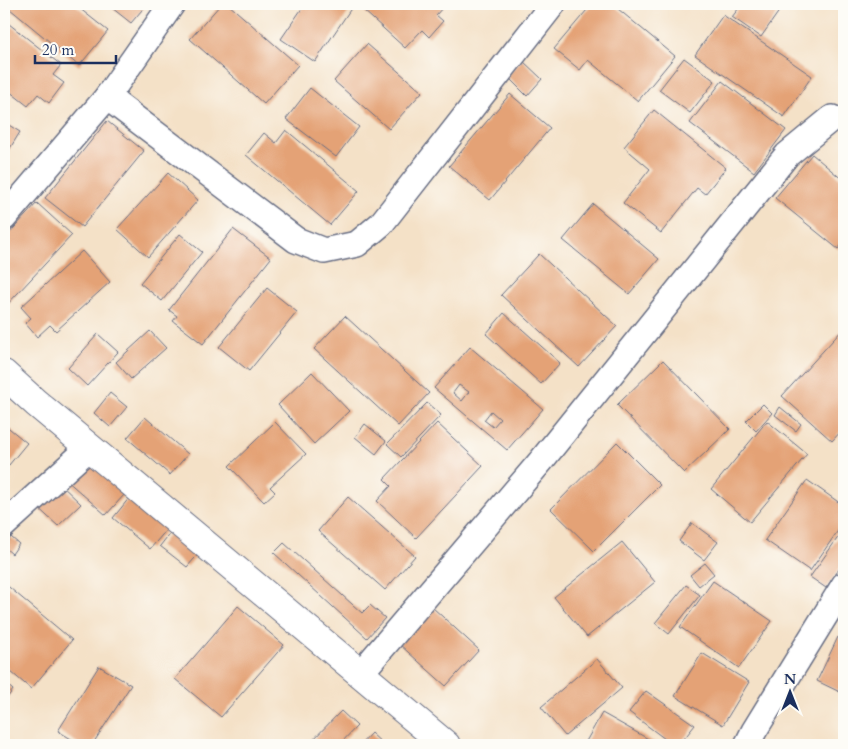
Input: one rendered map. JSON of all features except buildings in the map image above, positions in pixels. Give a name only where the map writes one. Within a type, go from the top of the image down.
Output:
[{"type":"street","points":[[4,218],[107,97],[172,4]]},
{"type":"street","points":[[107,97],[296,240],[324,251],[357,244],[381,224],[553,4]]},
{"type":"street","points":[[360,674],[541,461],[787,155],[832,118]]},
{"type":"street","points":[[4,374],[446,745]]},
{"type":"street","points":[[4,525],[90,448]]},
{"type":"street","points":[[747,745],[844,585]]}]
